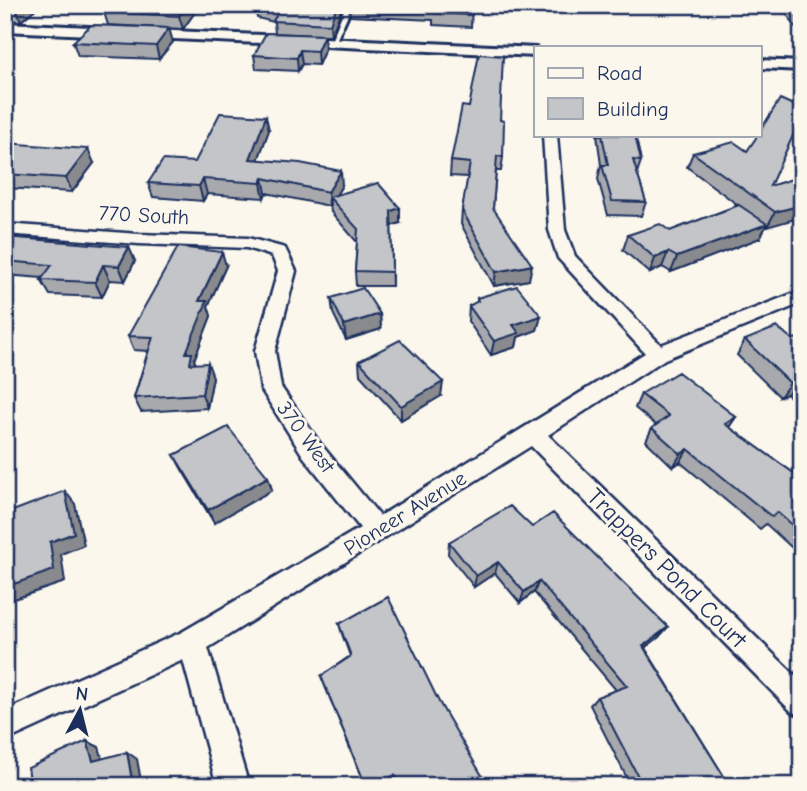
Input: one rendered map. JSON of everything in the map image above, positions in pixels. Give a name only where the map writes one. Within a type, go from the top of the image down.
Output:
[{"type":"street","points":[[5,27],[534,52]]},
{"type":"street","points":[[762,64],[802,66]]},
{"type":"street","points":[[550,136],[557,230],[567,258],[658,354]]},
{"type":"street","name":"770 South","points":[[5,229],[139,239],[248,243],[279,252]]},
{"type":"street","name":"370 West","points":[[279,252],[287,271],[265,351],[271,389],[311,449],[377,531]]},
{"type":"street","name":"Pioneer Avenue","points":[[5,726],[192,642],[377,531],[658,354],[798,302]]},
{"type":"street","name":"Trappers Pond Court","points":[[533,433],[802,702]]},
{"type":"street","points":[[192,642],[233,786]]},
{"type":"lane","points":[[332,43],[349,5]]},
{"type":"building","points":[[5,5],[20,5],[16,9],[5,9]]},
{"type":"building","points":[[111,5],[188,5],[179,16],[104,12]]},
{"type":"building","points":[[337,5],[330,24],[273,21],[278,12],[255,7]]},
{"type":"building","points":[[362,5],[472,5],[472,15],[434,13],[434,9]]},
{"type":"building","points":[[795,5],[802,5],[802,16]]},
{"type":"building","points":[[91,25],[169,28],[156,46],[73,42]]},
{"type":"building","points":[[266,33],[324,35],[317,51],[300,50],[297,58],[254,55]]},
{"type":"building","points":[[479,54],[503,56],[500,120],[504,121],[503,157],[497,156],[493,208],[532,265],[496,272],[462,210],[470,163],[451,161],[462,106],[469,107]]},
{"type":"building","points":[[780,99],[802,109],[802,116],[770,186],[802,176],[802,205],[775,212],[693,153],[734,142],[747,151],[757,136],[762,136],[762,128]]},
{"type":"building","points":[[220,113],[266,116],[250,159],[300,163],[341,171],[328,192],[263,178],[261,183],[203,179],[199,186],[148,183],[163,160],[195,162]]},
{"type":"building","points":[[602,136],[635,136],[641,161],[633,160],[646,202],[612,201],[602,165],[608,165]]},
{"type":"building","points":[[5,143],[88,149],[66,178],[5,174]]},
{"type":"building","points":[[378,183],[400,208],[391,211],[392,272],[355,271],[358,229],[329,197]]},
{"type":"building","points":[[739,205],[767,224],[677,257],[668,252],[655,258],[628,235],[660,224],[670,231]]},
{"type":"building","points":[[5,237],[129,247],[119,266],[103,265],[95,282],[41,280],[52,265],[5,261]]},
{"type":"building","points":[[178,247],[222,252],[199,301],[207,301],[186,353],[192,353],[190,364],[208,363],[202,394],[134,398],[153,337],[128,336]]},
{"type":"building","points":[[517,286],[541,316],[513,325],[519,333],[494,341],[469,306],[478,301],[477,298]]},
{"type":"building","points":[[363,288],[380,314],[344,325],[331,298]]},
{"type":"building","points":[[777,327],[792,339],[802,338],[802,384],[798,380],[790,383],[745,340]]},
{"type":"building","points":[[400,340],[443,382],[401,406],[359,361]]},
{"type":"building","points":[[678,372],[736,417],[725,424],[802,479],[802,534],[777,512],[772,517],[688,449],[681,454],[652,428],[669,416],[641,394]]},
{"type":"building","points":[[228,427],[268,477],[208,510],[174,455]]},
{"type":"building","points":[[65,491],[74,533],[50,542],[54,570],[5,587],[5,514]]},
{"type":"building","points":[[510,506],[532,527],[553,513],[668,627],[643,646],[730,786],[643,786],[597,697],[627,686],[539,581],[524,592],[498,562],[476,576],[449,542]]},
{"type":"building","points":[[388,597],[439,702],[484,779],[472,786],[401,786],[395,775],[366,786],[321,676],[351,656],[339,624]]},
{"type":"building","points":[[87,741],[93,761],[127,752],[133,786],[31,786],[28,768]]}]
